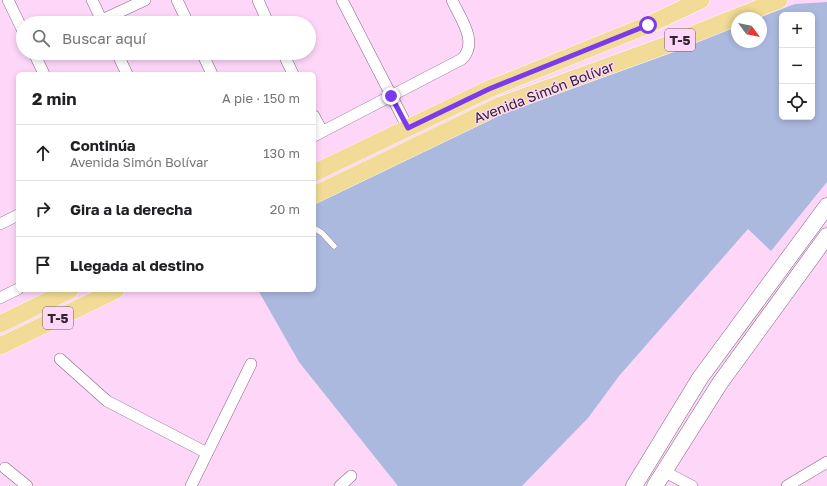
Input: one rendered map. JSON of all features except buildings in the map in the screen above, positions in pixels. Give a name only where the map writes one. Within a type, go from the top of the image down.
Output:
[{"type":"main road","name":"Avenida Simón Bolívar","points":[[316,172],[489,89],[648,25],[701,0]]},
{"type":"main road","name":"Avenida Simón Bolívar","points":[[316,194],[501,105],[672,43],[778,0]]},
{"type":"main road","name":"T-5","points":[[0,324],[66,292]]},
{"type":"main road","name":"T-5","points":[[0,346],[112,292]]},
{"type":"street","points":[[8,0],[16,17]]},
{"type":"street","points":[[92,0],[99,16]]},
{"type":"street","points":[[114,16],[145,0]]},
{"type":"street","points":[[177,0],[185,16]]},
{"type":"street","points":[[258,0],[265,16]]},
{"type":"street","points":[[342,0],[408,128]]},
{"type":"street","points":[[318,134],[465,56],[469,48],[470,40],[452,0]]},
{"type":"street","points":[[37,60],[43,72]]},
{"type":"street","points":[[120,60],[126,72]]},
{"type":"street","points":[[205,60],[211,72]]},
{"type":"street","points":[[286,60],[292,72]]},
{"type":"street","points":[[634,486],[700,378],[827,206]]},
{"type":"street","points":[[0,224],[16,216]]},
{"type":"street","points":[[655,486],[663,471],[720,383],[827,236]]},
{"type":"street","points":[[0,296],[16,290]]},
{"type":"street","points":[[60,359],[107,401],[207,452]]},
{"type":"street","points":[[191,486],[251,364]]},
{"type":"street","points":[[787,486],[827,462]]},
{"type":"street","points":[[5,468],[26,486]]},
{"type":"street","points":[[663,471],[692,486]]},
{"type":"street","points":[[340,486],[351,476]]},
{"type":"lane","points":[[316,229],[322,233],[334,246]]},
{"type":"shaded area","points":[[827,2],[827,182],[771,251],[748,229],[619,376],[588,418],[522,486],[398,486],[299,362],[259,292],[316,292],[316,202],[496,113],[731,27],[731,48],[767,48],[767,15],[795,4]]},
{"type":"route","points":[[391,96],[408,128],[489,89],[648,25]]}]
